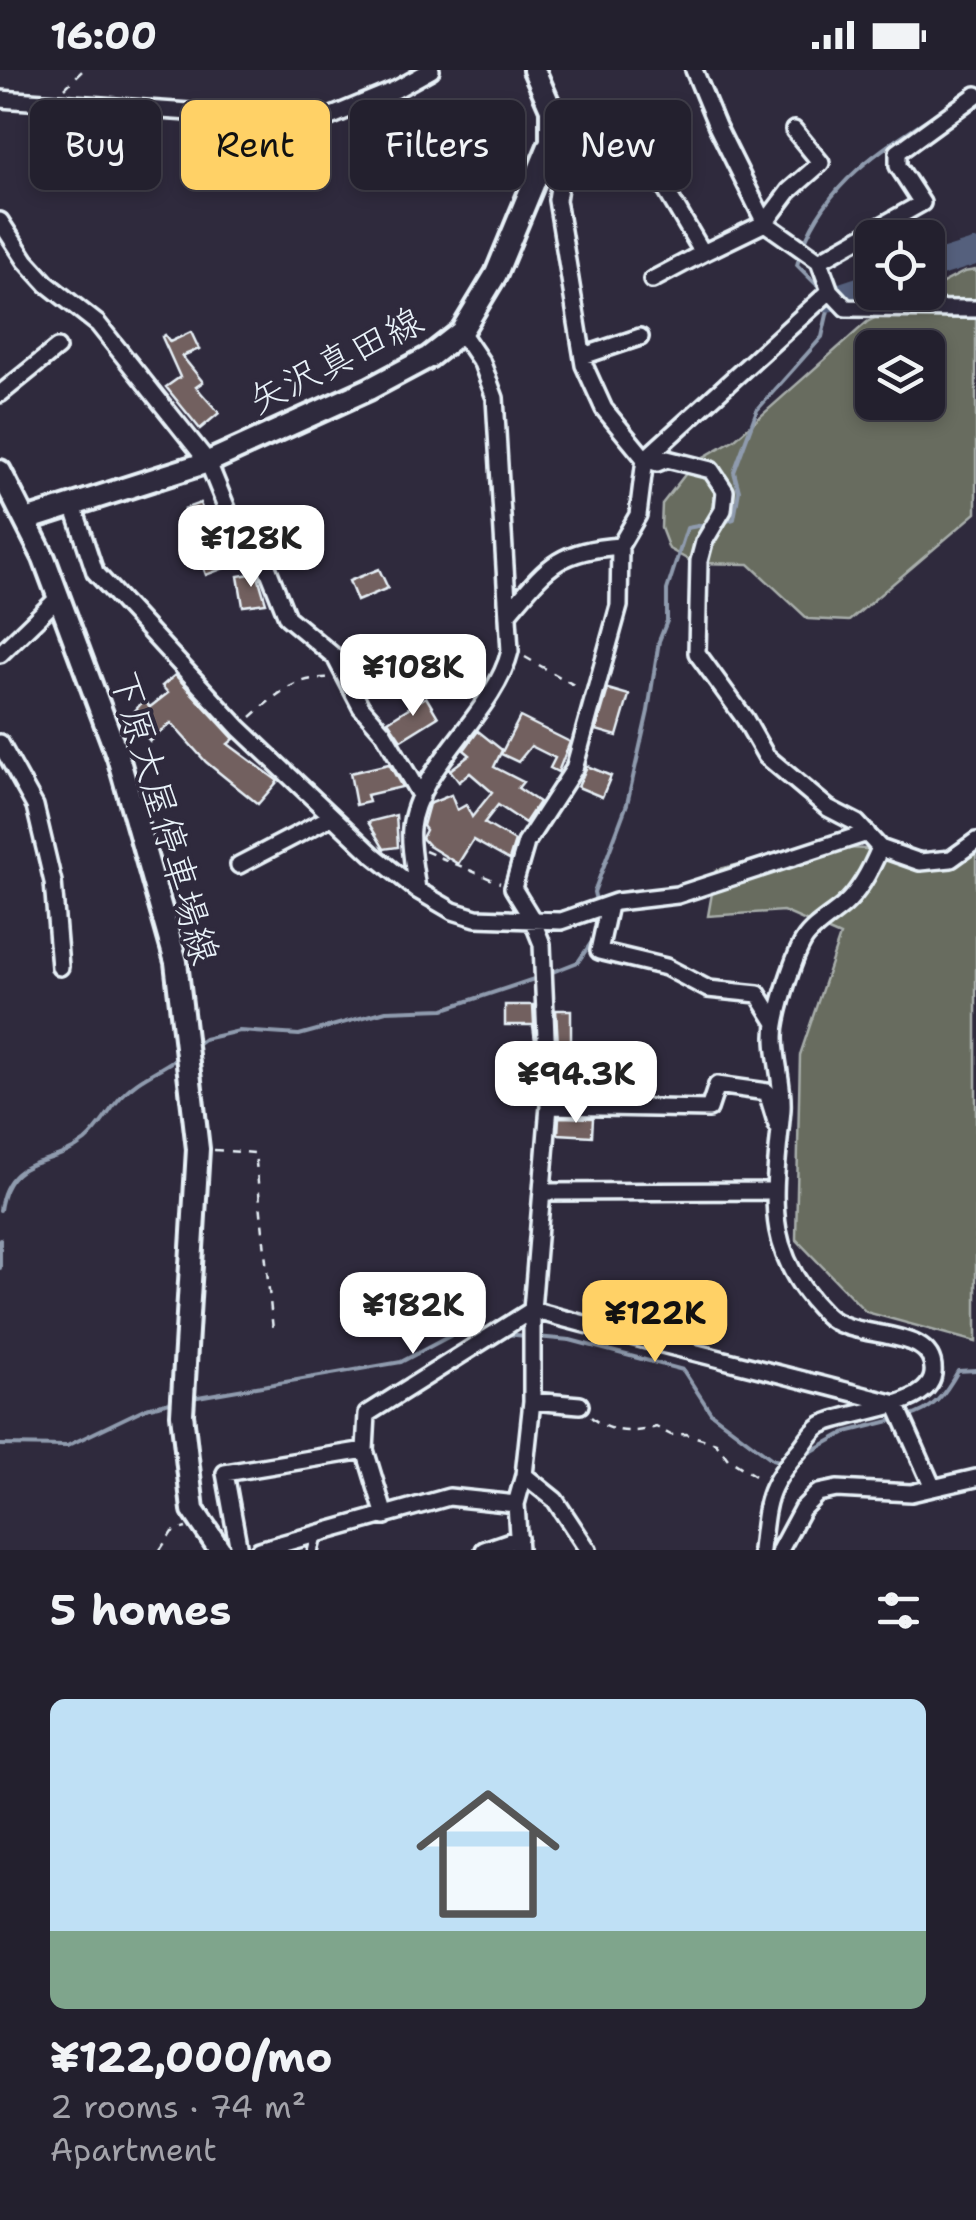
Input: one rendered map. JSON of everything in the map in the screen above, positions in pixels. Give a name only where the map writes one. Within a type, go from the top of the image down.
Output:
[{"type":"main road","points":[[534,70],[547,100]]},
{"type":"main road","name":"矢沢真田線","points":[[26,520],[208,462],[369,389],[429,357],[461,332],[496,274],[545,156]]},
{"type":"main road","name":"下原大屋停車場線","points":[[0,471],[26,520],[118,757],[171,943],[198,1149],[184,1399],[193,1510],[220,1550]]},
{"type":"street","points":[[161,110],[320,121],[432,70]]},
{"type":"street","points":[[694,70],[716,126],[765,223],[819,261],[830,291],[846,308],[976,309]]},
{"type":"street","points":[[819,261],[922,204],[898,166],[898,152],[976,95]]},
{"type":"street","points":[[0,99],[30,101]]},
{"type":"street","points":[[652,280],[765,223],[789,192],[821,163],[794,130]]},
{"type":"street","points":[[484,1550],[519,1544],[516,1504],[524,1475],[532,1400],[532,1310],[549,1106],[542,944],[532,918],[512,888],[526,844],[574,769],[619,606],[620,546],[638,515],[645,459],[604,409],[583,356],[559,190]]},
{"type":"street","points":[[666,190],[703,253]]},
{"type":"street","points":[[0,220],[26,262],[98,324],[208,462],[236,531],[258,544],[287,617],[335,656],[361,706],[399,756],[422,797]]},
{"type":"street","points":[[645,459],[663,453],[830,291]]},
{"type":"street","points":[[417,890],[410,829],[422,797],[498,683],[510,651],[495,398],[482,362],[461,332]]},
{"type":"street","points":[[583,356],[640,337]]},
{"type":"street","points":[[0,394],[57,348]]},
{"type":"street","points":[[663,453],[712,470],[725,491],[699,562],[697,653],[745,719],[766,756],[828,808],[867,832],[880,848],[920,862],[951,859],[976,842]]},
{"type":"street","points":[[73,505],[95,572],[239,728],[332,817],[417,890],[453,911],[476,918],[560,921],[609,906],[677,895],[867,832]]},
{"type":"street","points":[[509,612],[556,561],[575,551],[620,546]]},
{"type":"street","points":[[0,654],[58,598]]},
{"type":"street","points":[[0,743],[36,806],[53,882],[60,967]]},
{"type":"street","points":[[238,865],[332,817]]},
{"type":"street","points":[[761,1550],[768,1492],[820,1426],[896,1404],[927,1389],[932,1379],[932,1358],[912,1342],[887,1334],[854,1332],[828,1318],[782,1252],[772,1191],[782,1107],[776,1023],[804,939],[848,901],[880,848]]},
{"type":"street","points":[[609,906],[599,951],[666,967],[708,989],[758,994],[776,1023]]},
{"type":"street","points":[[549,1106],[709,1109],[716,1085],[726,1085],[767,1092],[778,1129]]},
{"type":"street","points":[[543,1192],[772,1191]]},
{"type":"street","points":[[386,1516],[366,1450],[367,1414],[532,1310],[608,1333],[710,1354],[896,1404]]},
{"type":"street","points":[[532,1400],[580,1405]]},
{"type":"street","points":[[896,1404],[934,1488]]},
{"type":"street","points":[[239,1550],[225,1473],[366,1450]]},
{"type":"street","points":[[524,1475],[555,1500],[588,1550]]},
{"type":"street","points":[[780,1550],[802,1509],[818,1493],[837,1489],[911,1493],[976,1478]]},
{"type":"street","points":[[258,1550],[315,1542],[449,1498],[516,1504]]},
{"type":"path","points":[[60,100],[83,70]]},
{"type":"path","points":[[510,651],[520,653],[593,697]]},
{"type":"path","points":[[239,728],[284,688],[325,677],[348,680]]},
{"type":"path","points":[[414,853],[429,851],[512,888]]},
{"type":"path","points":[[198,1149],[255,1153],[273,1330]]},
{"type":"path","points":[[580,1405],[596,1422],[634,1434],[656,1427],[671,1435],[686,1434],[716,1443],[728,1460],[773,1484]]},
{"type":"path","points":[[160,1550],[172,1532],[202,1524]]},
{"type":"green space","points":[[976,270],[976,513],[849,621],[808,619],[749,564],[694,563],[669,549],[661,528],[662,504],[695,462],[735,439],[855,333],[855,420],[945,420],[945,330],[858,330],[890,310],[945,310],[945,282]]},
{"type":"green space","points":[[810,846],[976,855],[976,1342],[866,1312],[796,1239],[800,1055],[840,936],[783,911],[708,916],[716,870]]},
{"type":"building","points":[[191,332],[199,349],[182,356],[203,382],[196,387],[219,413],[200,429],[166,387],[180,377],[162,337],[165,335],[170,342]]},
{"type":"building","points":[[200,503],[205,517],[210,514],[227,567],[206,575],[202,564],[198,566],[182,527],[189,523],[184,509]]},
{"type":"building","points":[[379,569],[388,588],[357,601],[349,581]]},
{"type":"building","points":[[257,573],[266,603],[243,606],[238,576]]},
{"type":"building","points":[[175,675],[234,739],[228,744],[278,781],[258,804],[206,762],[171,723],[150,741],[129,718],[144,700],[150,707],[168,693],[162,686]]},
{"type":"building","points":[[608,689],[629,695],[617,736],[596,730]]},
{"type":"building","points":[[426,697],[438,717],[401,740],[388,721]]},
{"type":"building","points":[[520,717],[570,742],[558,772],[550,768],[555,758],[531,746],[518,762],[501,754]]},
{"type":"building","points":[[478,731],[502,750],[494,767],[523,782],[518,788],[539,802],[525,823],[498,805],[484,823],[515,841],[509,860],[473,840],[458,864],[429,846],[422,838],[426,830],[423,826],[429,804],[451,795],[457,810],[466,805],[472,817],[492,792],[470,773],[459,782],[450,770],[470,755],[464,750]]},
{"type":"building","points":[[389,764],[402,787],[367,795],[369,802],[356,805],[350,773]]},
{"type":"building","points":[[587,766],[611,776],[602,797],[578,787]]},
{"type":"building","points":[[396,815],[398,847],[384,849],[368,822]]},
{"type":"building","points":[[505,1005],[533,1005],[535,1041],[533,1025],[505,1025]]},
{"type":"building","points":[[556,1010],[571,1010],[571,1056],[592,1056],[592,1080],[560,1080]]},
{"type":"building","points":[[523,1053],[524,1099],[507,1099],[507,1054]]},
{"type":"building","points":[[559,1117],[593,1118],[592,1136],[558,1134]]},
{"type":"waterway","points":[[803,247],[814,222],[845,181],[885,148],[951,104]]},
{"type":"waterway","points":[[945,262],[976,252]]},
{"type":"waterway","points":[[800,255],[797,265],[822,290]]},
{"type":"waterway","points":[[830,299],[855,291]]},
{"type":"waterway","points":[[723,522],[734,519],[739,491],[734,472],[757,410],[822,337],[830,301]]},
{"type":"waterway","points":[[596,901],[594,892],[627,804],[659,641],[667,621],[667,590],[687,528],[709,524]]},
{"type":"waterway","points":[[550,973],[578,962],[595,937]]},
{"type":"waterway","points":[[193,1047],[204,1039],[239,1031],[299,1035],[386,1011],[444,1009],[537,978]]},
{"type":"waterway","points":[[0,1210],[5,1192],[21,1171],[85,1141],[126,1091],[177,1058]]},
{"type":"waterway","points":[[0,1239],[0,1268]]},
{"type":"waterway","points":[[192,1398],[401,1362],[463,1329],[486,1332]]},
{"type":"waterway","points":[[506,1334],[526,1336]]},
{"type":"waterway","points":[[536,1337],[570,1340],[683,1370],[711,1413],[772,1459],[782,1462]]},
{"type":"waterway","points":[[907,1417],[924,1411],[937,1400],[958,1371],[976,1370]]},
{"type":"waterway","points":[[0,1445],[67,1446],[146,1408],[178,1400]]},
{"type":"waterway","points":[[805,1455],[846,1432],[898,1419]]}]
